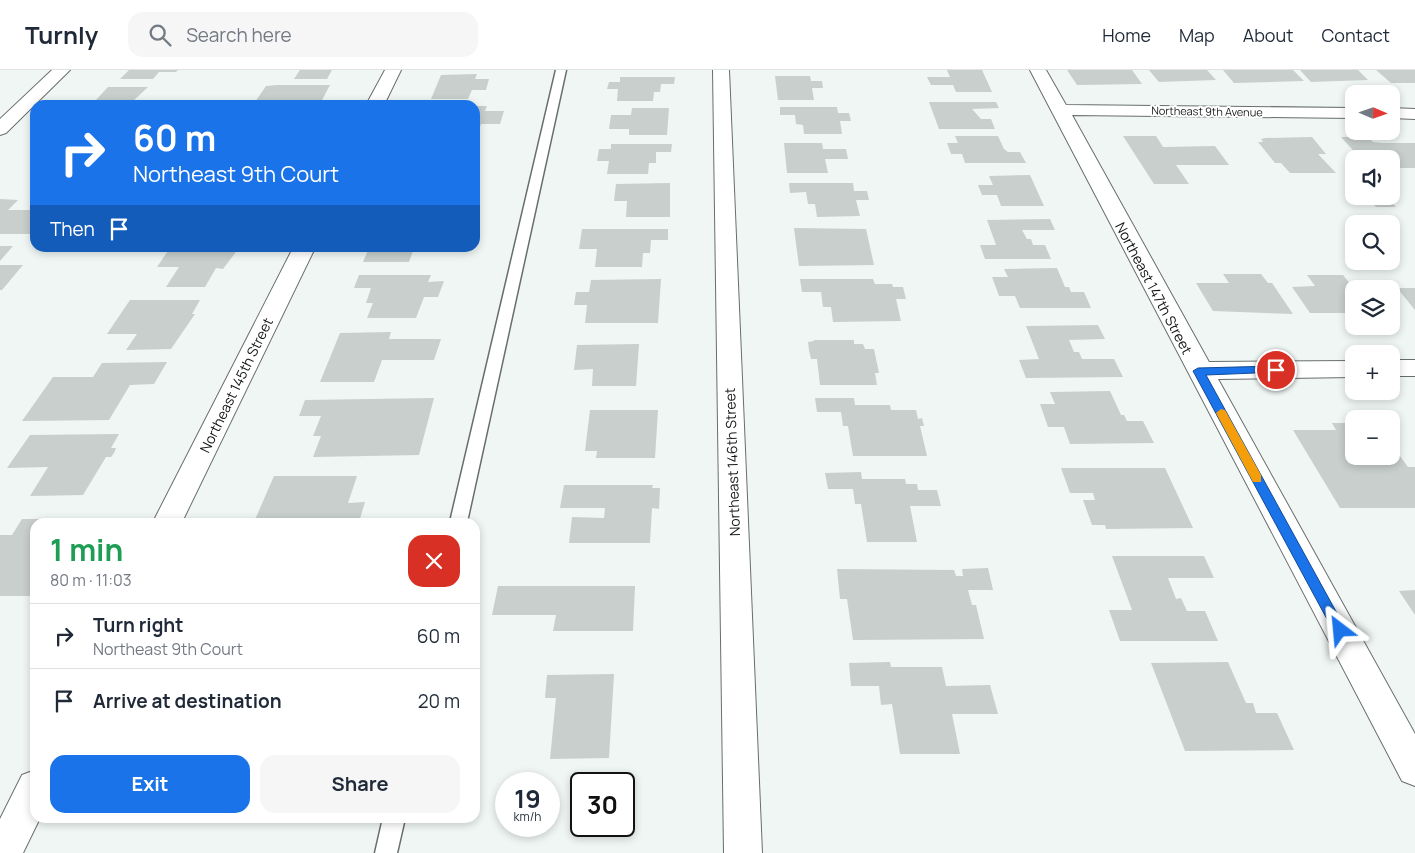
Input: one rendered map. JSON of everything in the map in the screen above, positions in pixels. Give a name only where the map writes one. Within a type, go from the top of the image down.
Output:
[{"type":"street","points":[[30,100],[62,70]]},
{"type":"street","points":[[378,100],[393,70]]},
{"type":"street","name":"Northeast 146th Street","points":[[721,70],[742,853]]},
{"type":"street","name":"Northeast 147th Street","points":[[1038,70],[1198,371],[1415,769]]},
{"type":"street","points":[[0,129],[30,100]]},
{"type":"street","name":"Northeast 9th Avenue","points":[[1060,110],[1345,113]]},
{"type":"street","points":[[1400,113],[1415,114]]},
{"type":"street","name":"Northeast 145th Street","points":[[169,518],[302,252]]},
{"type":"street","points":[[1400,368],[1415,368]]},
{"type":"street","points":[[1198,371],[1345,369]]},
{"type":"street","points":[[3,853],[30,798]]},
{"type":"lane","points":[[459,518],[502,320],[561,70]]},
{"type":"lane","points":[[386,853],[393,823]]},
{"type":"building","points":[[129,70],[178,70],[176,72],[159,72],[153,79],[120,79]]},
{"type":"building","points":[[300,70],[332,70],[327,79],[294,79]]},
{"type":"building","points":[[947,70],[982,70],[992,92],[956,92],[953,85],[931,85],[927,77],[950,77]]},
{"type":"building","points":[[1067,70],[1132,70],[1142,84],[1077,85]]},
{"type":"building","points":[[1149,70],[1207,70],[1216,80],[1159,82]]},
{"type":"building","points":[[1223,70],[1293,70],[1304,81],[1234,83]]},
{"type":"building","points":[[1300,70],[1358,70],[1368,80],[1311,82]]},
{"type":"building","points":[[1376,70],[1415,70],[1415,83],[1391,83]]},
{"type":"building","points":[[477,74],[475,79],[489,79],[486,90],[472,90],[468,99],[431,99],[441,75]]},
{"type":"building","points":[[775,76],[810,76],[811,81],[822,81],[823,88],[812,88],[814,100],[778,100]]},
{"type":"building","points":[[620,77],[675,77],[674,84],[661,84],[660,92],[654,92],[653,101],[617,101],[618,89],[607,89],[609,82],[620,82]]},
{"type":"building","points":[[330,85],[322,100],[256,100],[266,86]]},
{"type":"building","points":[[108,87],[148,87],[134,100],[96,100]]},
{"type":"building","points":[[929,102],[996,102],[999,108],[972,109],[981,119],[991,119],[995,129],[939,129]]},
{"type":"building","points":[[480,106],[487,106],[485,111],[504,111],[500,124],[481,124],[480,127]]},
{"type":"building","points":[[780,107],[837,107],[838,113],[849,113],[851,121],[840,121],[842,134],[804,134],[803,125],[796,124],[795,115],[780,115]]},
{"type":"building","points":[[632,108],[669,108],[667,135],[629,135],[629,129],[609,129],[611,115],[631,115]]},
{"type":"building","points":[[955,136],[998,136],[1004,149],[1008,152],[1020,152],[1026,163],[965,163],[962,154],[951,154],[947,143],[958,143]]},
{"type":"building","points":[[1123,136],[1156,136],[1163,147],[1215,146],[1229,165],[1176,165],[1189,184],[1154,184]]},
{"type":"building","points":[[1312,137],[1326,154],[1318,154],[1336,173],[1290,173],[1281,163],[1275,163],[1258,142],[1263,142],[1261,139],[1265,138]]},
{"type":"building","points":[[1341,137],[1345,137],[1345,140],[1371,140],[1382,143],[1415,143],[1415,168],[1400,168],[1400,150],[1353,150]]},
{"type":"building","points":[[784,143],[822,143],[823,149],[846,149],[848,159],[825,159],[828,173],[787,173]]},
{"type":"building","points":[[611,144],[672,144],[671,152],[656,152],[656,163],[649,163],[648,174],[607,174],[609,161],[597,161],[599,149],[611,149]]},
{"type":"building","points":[[1030,175],[1044,206],[1001,206],[997,195],[982,195],[978,185],[993,185],[989,176]]},
{"type":"building","points":[[670,183],[670,217],[626,217],[627,201],[614,201],[616,184]]},
{"type":"building","points":[[789,183],[853,183],[854,191],[867,191],[869,200],[856,200],[860,216],[817,217],[815,204],[808,204],[806,192],[790,193]]},
{"type":"building","points":[[0,199],[18,200],[8,210],[30,210],[30,234],[0,234]]},
{"type":"building","points":[[1374,205],[1394,205],[1396,207],[1376,207]]},
{"type":"building","points":[[1050,219],[1055,230],[1022,230],[1027,239],[1031,239],[1033,245],[1045,245],[1051,259],[985,259],[980,245],[996,245],[987,220]]},
{"type":"building","points":[[794,228],[866,229],[874,265],[799,266]]},
{"type":"building","points":[[582,229],[668,229],[668,240],[651,240],[650,253],[643,253],[642,267],[595,267],[597,249],[579,249]]},
{"type":"building","points":[[0,246],[13,246],[0,261]]},
{"type":"building","points":[[167,252],[236,252],[223,269],[216,268],[205,287],[166,287],[179,267],[157,267]]},
{"type":"building","points":[[367,252],[413,252],[409,262],[363,262]]},
{"type":"building","points":[[0,265],[23,265],[2,290],[0,290]]},
{"type":"building","points":[[1057,268],[1065,287],[1069,287],[1071,292],[1084,292],[1091,308],[1020,308],[1015,296],[999,296],[992,277],[1008,277],[1004,269]]},
{"type":"building","points":[[1223,274],[1261,274],[1268,283],[1272,283],[1293,314],[1213,311],[1196,283],[1229,283]]},
{"type":"building","points":[[359,275],[431,275],[428,282],[444,281],[438,297],[424,297],[416,318],[367,318],[373,303],[366,303],[371,288],[354,288]]},
{"type":"building","points":[[1307,275],[1343,275],[1347,280],[1345,280],[1345,313],[1310,313],[1292,287],[1315,286]]},
{"type":"building","points":[[661,279],[658,323],[585,323],[587,305],[574,305],[576,292],[589,292],[591,280]]},
{"type":"building","points":[[800,279],[873,279],[875,284],[892,284],[893,287],[903,287],[906,299],[896,299],[901,321],[833,322],[831,307],[823,307],[821,292],[802,292]]},
{"type":"building","points":[[1400,288],[1415,288],[1415,310],[1400,292]]},
{"type":"building","points":[[130,300],[200,300],[192,314],[195,314],[171,349],[126,350],[137,334],[107,334]]},
{"type":"building","points":[[1098,325],[1105,339],[1069,340],[1074,352],[1079,352],[1082,359],[1114,359],[1123,377],[1026,378],[1019,360],[1039,359],[1026,326]]},
{"type":"building","points":[[391,332],[389,339],[441,339],[434,360],[382,360],[374,382],[320,382],[340,333]]},
{"type":"building","points":[[814,340],[854,340],[854,344],[863,344],[865,349],[874,349],[879,373],[875,373],[877,385],[820,385],[817,359],[811,359],[809,350],[808,342]]},
{"type":"building","points":[[639,344],[636,386],[592,386],[593,369],[574,370],[577,345]]},
{"type":"building","points":[[167,362],[154,384],[130,385],[109,420],[22,421],[53,377],[93,377],[102,363]]},
{"type":"building","points":[[1110,391],[1121,415],[1124,415],[1127,421],[1143,421],[1154,443],[1070,444],[1064,427],[1048,427],[1040,404],[1055,404],[1050,392]]},
{"type":"building","points":[[434,398],[419,455],[313,457],[321,436],[313,436],[321,416],[299,416],[305,400]]},
{"type":"building","points":[[815,398],[854,398],[855,405],[890,405],[891,410],[916,410],[918,419],[922,418],[924,426],[920,426],[927,456],[853,456],[848,426],[843,426],[841,412],[817,412]]},
{"type":"building","points":[[590,410],[658,410],[655,458],[596,458],[597,451],[585,451]]},
{"type":"building","points":[[1332,423],[1345,423],[1345,465],[1400,465],[1400,456],[1408,467],[1415,467],[1415,508],[1340,508],[1293,430],[1336,430]]},
{"type":"building","points":[[119,434],[111,448],[116,448],[114,453],[111,457],[106,457],[83,495],[30,496],[48,467],[7,468],[30,435]]},
{"type":"building","points":[[1061,468],[1165,468],[1193,528],[1106,529],[1105,525],[1092,525],[1083,500],[1095,500],[1093,493],[1070,493]]},
{"type":"building","points":[[861,472],[862,479],[905,479],[906,484],[917,484],[918,490],[937,490],[941,506],[910,506],[917,542],[867,542],[861,504],[855,504],[853,489],[828,489],[825,473]]},
{"type":"building","points":[[274,476],[357,476],[348,503],[365,502],[360,518],[256,518]]},
{"type":"building","points":[[564,485],[653,485],[652,488],[660,488],[659,509],[652,508],[650,543],[569,543],[572,517],[604,518],[605,508],[560,508]]},
{"type":"building","points":[[22,519],[30,519],[30,596],[0,596],[0,535],[12,535]]},
{"type":"building","points":[[1112,556],[1204,556],[1214,578],[1168,578],[1176,599],[1181,598],[1187,611],[1205,611],[1218,641],[1120,641],[1109,610],[1132,610]]},
{"type":"building","points":[[988,568],[993,590],[968,590],[972,605],[976,605],[984,639],[853,640],[847,599],[840,599],[837,569],[954,570],[956,576],[963,576],[962,569]]},
{"type":"building","points":[[498,586],[635,586],[633,631],[553,631],[556,615],[492,615]]},
{"type":"building","points":[[1415,590],[1415,615],[1399,591]]},
{"type":"building","points":[[890,662],[891,667],[942,667],[946,686],[990,685],[998,714],[952,714],[960,754],[900,754],[892,704],[881,705],[879,686],[851,686],[849,663]]},
{"type":"building","points":[[1228,662],[1246,703],[1253,703],[1256,713],[1277,713],[1294,750],[1185,751],[1151,663]]},
{"type":"building","points":[[614,674],[609,758],[550,759],[556,698],[545,698],[547,675]]},
{"type":"slow traffic","points":[[1221,413],[1257,479]]},
{"type":"route","points":[[1276,370],[1198,371],[1340,630]]}]
